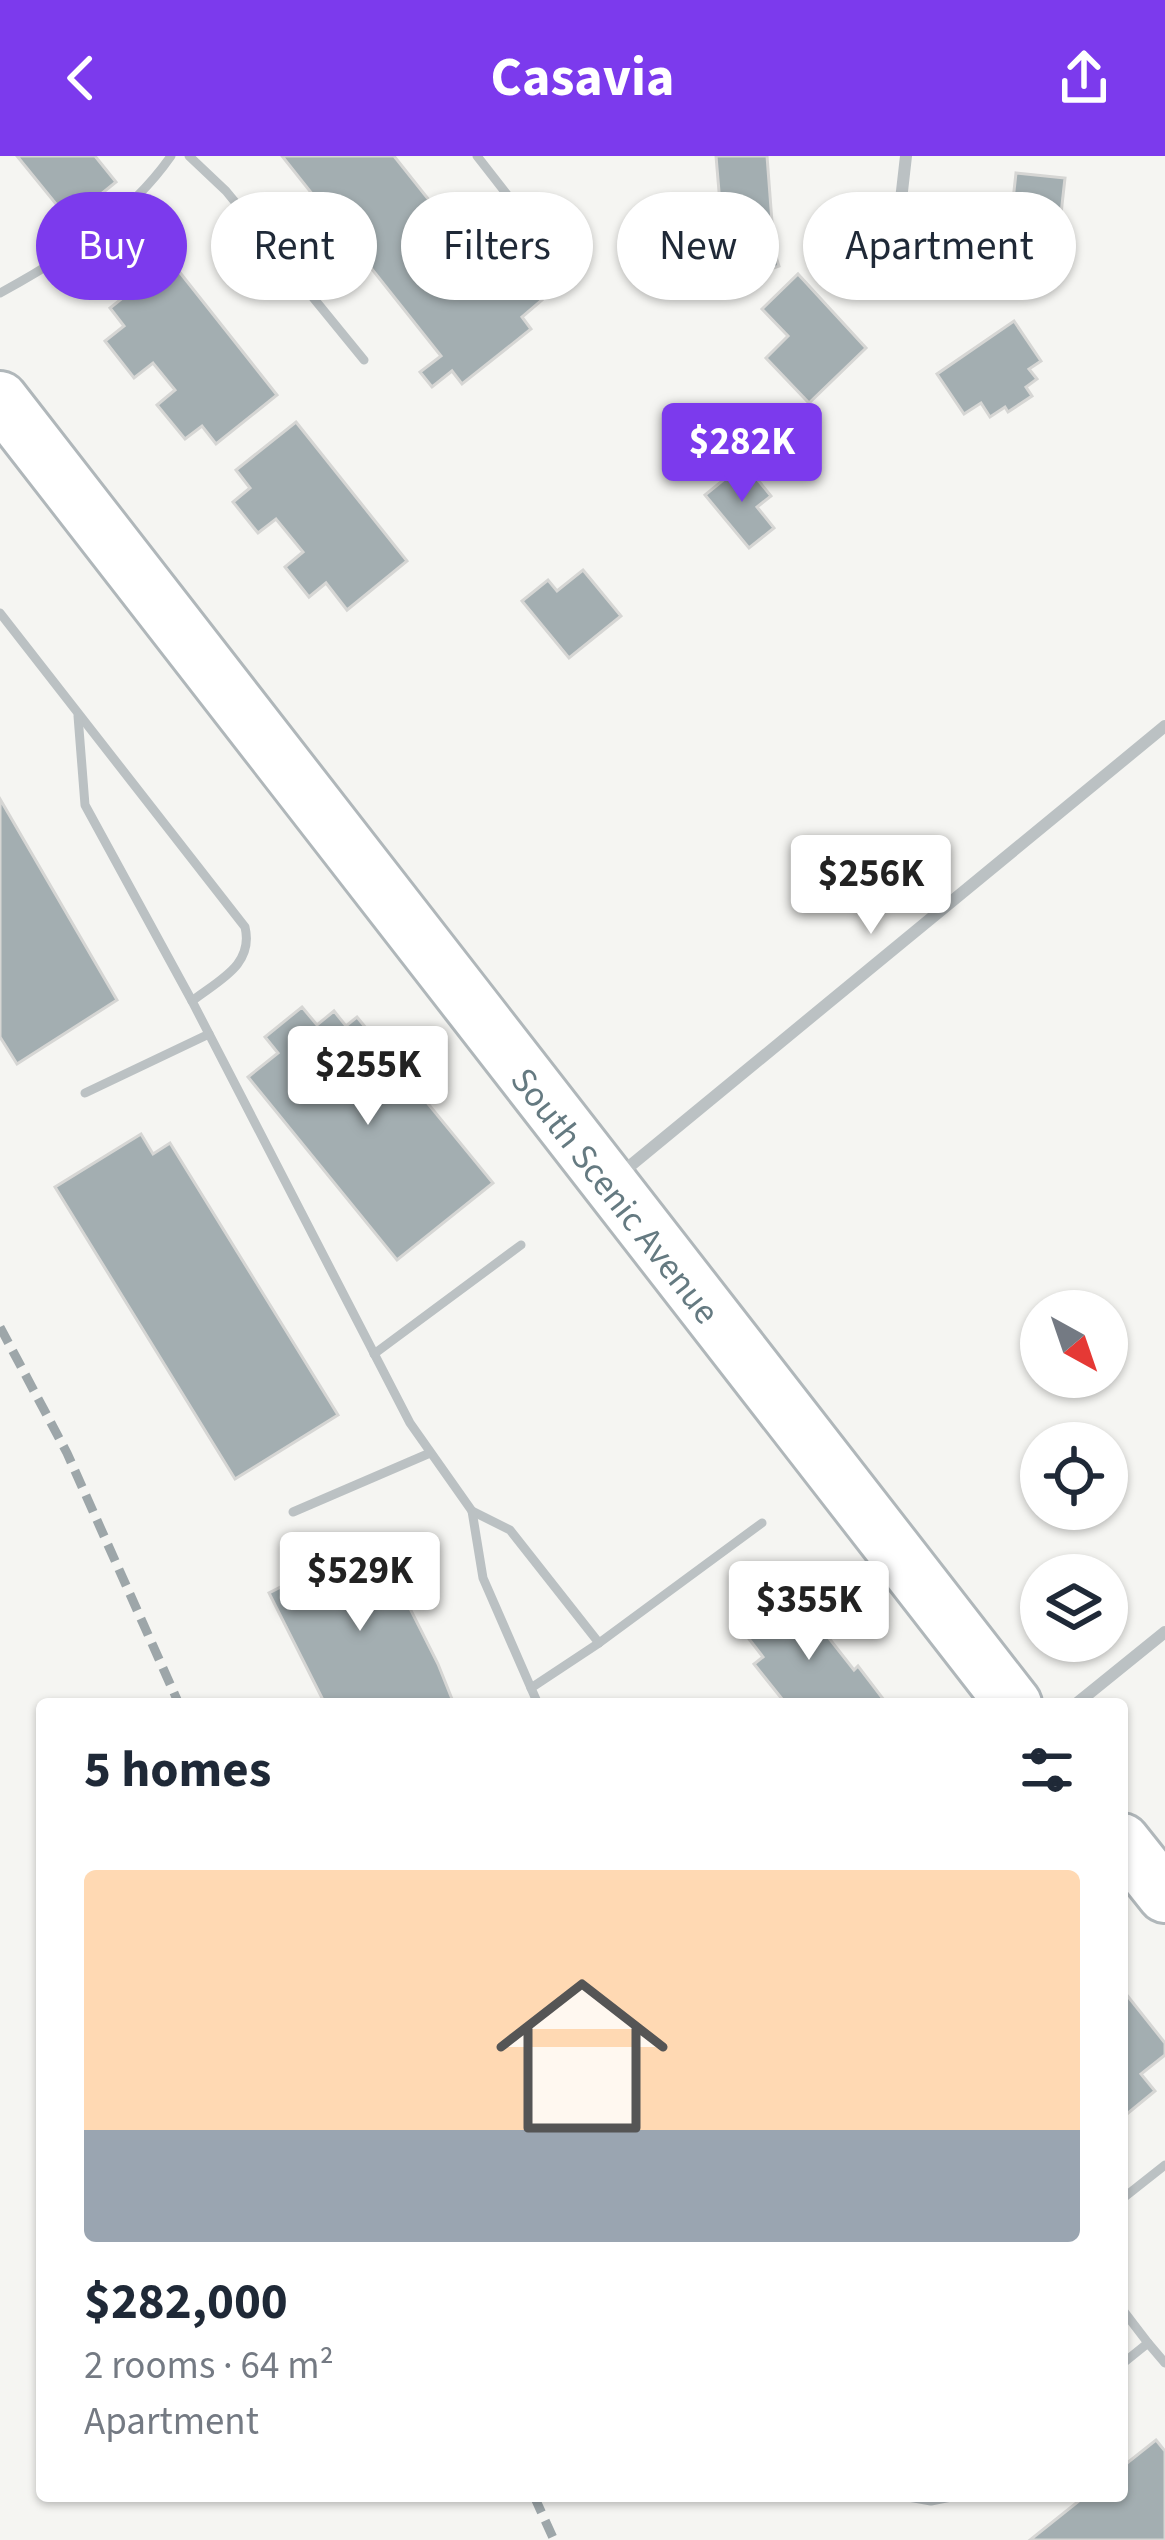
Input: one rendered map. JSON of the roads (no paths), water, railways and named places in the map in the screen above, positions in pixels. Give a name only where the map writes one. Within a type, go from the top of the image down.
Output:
[{"type":"main road","name":"South Scenic Avenue","points":[[0,399],[1009,1698]]},
{"type":"main road","points":[[1128,1849],[1165,1895]]},
{"type":"street","points":[[902,192],[906,156]]},
{"type":"street","points":[[607,1184],[1165,726]]},
{"type":"street","points":[[1083,1698],[1165,1632]]},
{"type":"lane","points":[[0,293],[46,268],[131,202],[171,156]]},
{"type":"lane","points":[[189,156],[226,191],[364,360]]},
{"type":"lane","points":[[477,156],[505,192]]},
{"type":"lane","points":[[0,613],[245,927],[249,945],[242,963],[192,1001]]},
{"type":"lane","points":[[78,716],[85,806],[192,1001],[374,1354],[430,1453],[472,1511],[483,1578],[535,1698]]},
{"type":"lane","points":[[85,1093],[208,1034]]},
{"type":"lane","points":[[374,1354],[521,1245]]},
{"type":"lane","points":[[293,1512],[430,1453]]},
{"type":"lane","points":[[472,1511],[510,1530],[599,1643]]},
{"type":"lane","points":[[531,1688],[761,1523]]},
{"type":"lane","points":[[1128,2194],[1165,2165]]},
{"type":"lane","points":[[1128,2317],[1165,2363]]},
{"type":"lane","points":[[1128,2359],[1148,2343]]},
{"type":"railway","points":[[0,1327],[67,1453],[176,1698]]},
{"type":"railway","points":[[537,2502],[554,2540]]}]
